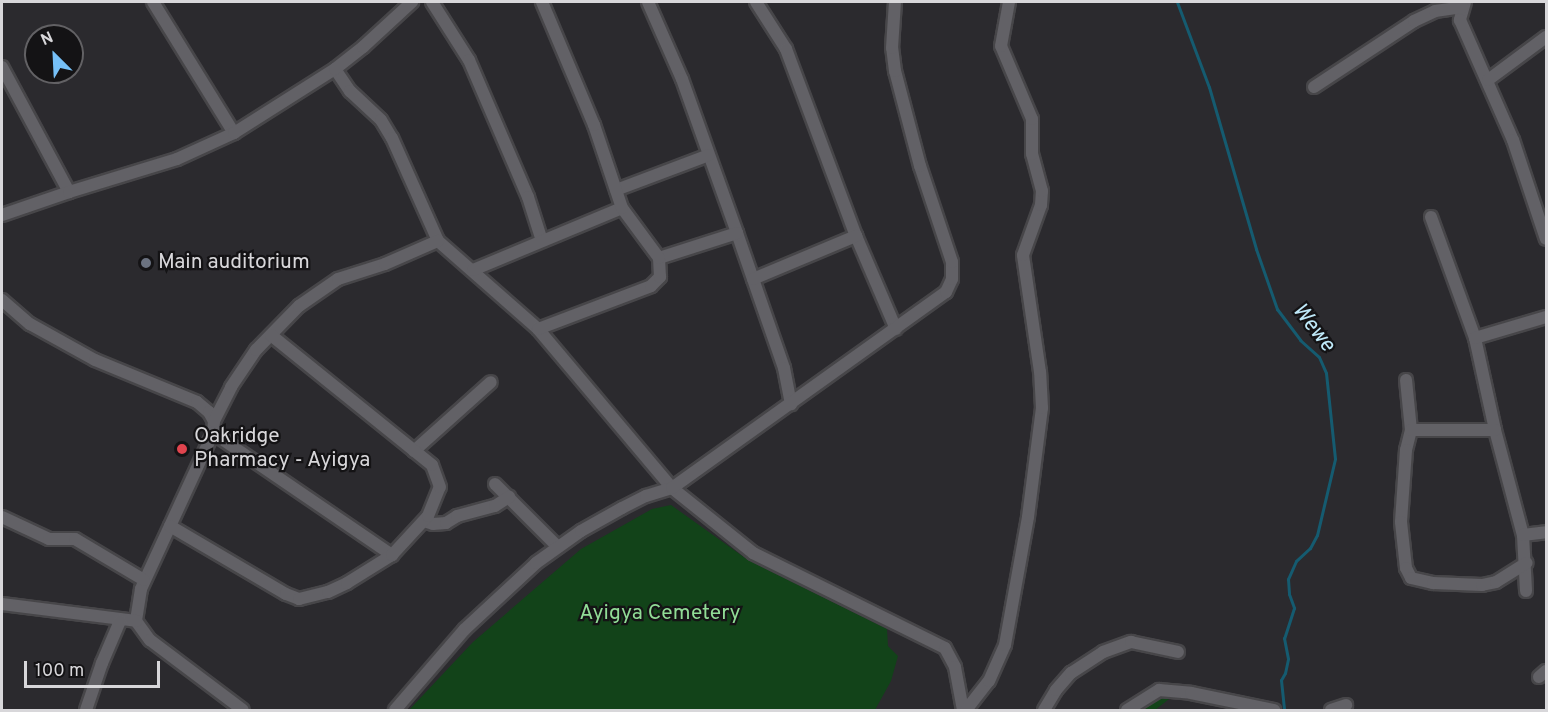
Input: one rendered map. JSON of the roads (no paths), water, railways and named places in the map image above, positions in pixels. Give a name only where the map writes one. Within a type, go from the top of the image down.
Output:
[{"type":"street","points":[[153,2],[234,133]]},
{"type":"street","points":[[2,215],[177,159],[234,133],[335,69],[412,2]]},
{"type":"street","points":[[432,2],[469,60],[517,169],[542,241]]},
{"type":"street","points":[[538,329],[657,283],[660,277],[659,258],[622,208],[594,125],[542,2]]},
{"type":"street","points":[[648,2],[682,79],[737,233],[784,368],[791,404]]},
{"type":"street","points":[[756,2],[786,48],[855,236],[896,329]]},
{"type":"street","points":[[395,711],[464,630],[536,563],[581,531],[646,496],[672,488],[946,292],[952,279],[952,262],[920,166],[895,71],[892,48],[895,2]]},
{"type":"street","points":[[965,711],[989,681],[1005,645],[1028,517],[1042,408],[1040,372],[1023,255],[1041,205],[1042,191],[1032,154],[1032,119],[1001,46],[1009,2]]},
{"type":"street","points":[[1314,87],[1414,21],[1435,11],[1464,4],[1460,20],[1488,80],[1529,182],[1546,239]]},
{"type":"street","points":[[1488,80],[1546,37]]},
{"type":"street","points":[[2,67],[69,192]]},
{"type":"street","points":[[335,69],[350,91],[381,120],[392,138],[438,241],[538,329],[672,488],[753,553],[945,648],[955,667],[965,711]]},
{"type":"street","points":[[616,190],[709,155]]},
{"type":"street","points":[[473,270],[622,208]]},
{"type":"street","points":[[1431,217],[1475,338],[1495,430],[1523,535],[1526,591]]},
{"type":"street","points":[[659,258],[737,233]]},
{"type":"street","points":[[753,279],[855,236]]},
{"type":"street","points":[[243,711],[150,640],[136,621],[137,598],[144,580],[231,387],[256,351],[299,306],[338,279],[385,264],[438,241]]},
{"type":"street","points":[[2,300],[30,324],[96,360],[197,402],[208,412],[214,427],[393,555]]},
{"type":"street","points":[[1475,338],[1546,317]]},
{"type":"street","points":[[170,526],[286,594],[299,599],[348,583],[393,555],[424,521],[440,487],[432,465],[271,335]]},
{"type":"street","points":[[1406,380],[1411,430],[1406,450],[1401,522],[1406,568],[1411,578],[1433,583],[1482,585],[1496,582],[1526,563]]},
{"type":"street","points":[[414,451],[491,382]]},
{"type":"street","points":[[1411,430],[1495,430]]},
{"type":"street","points":[[495,484],[558,547]]},
{"type":"street","points":[[424,521],[433,524],[446,523],[457,516],[495,506],[509,497]]},
{"type":"street","points":[[2,517],[49,539],[75,539],[144,580]]},
{"type":"street","points":[[1523,535],[1546,532]]},
{"type":"street","points":[[2,604],[120,621],[136,621]]},
{"type":"street","points":[[86,711],[102,663],[120,621]]},
{"type":"street","points":[[1044,711],[1056,690],[1071,673],[1102,652],[1131,642],[1178,652]]},
{"type":"street","points":[[1127,711],[1159,690],[1191,693],[1274,711]]},
{"type":"street","points":[[1331,711],[1346,705]]},
{"type":"waterway","name":"Wewe","points":[[1177,2],[1209,87],[1256,249],[1277,309],[1300,340],[1319,357],[1326,373],[1335,459],[1317,535],[1310,548],[1296,561],[1288,579],[1289,594],[1294,608],[1284,638],[1288,659],[1281,680],[1284,710]]},
{"type":"place","name":"Main auditorium","points":[[146,263]]},
{"type":"place","name":"Oakridge Pharmacy - Ayigya","points":[[182,449]]},
{"type":"park label","name":"Ayigya Cemetery","points":[[660,614]]}]
